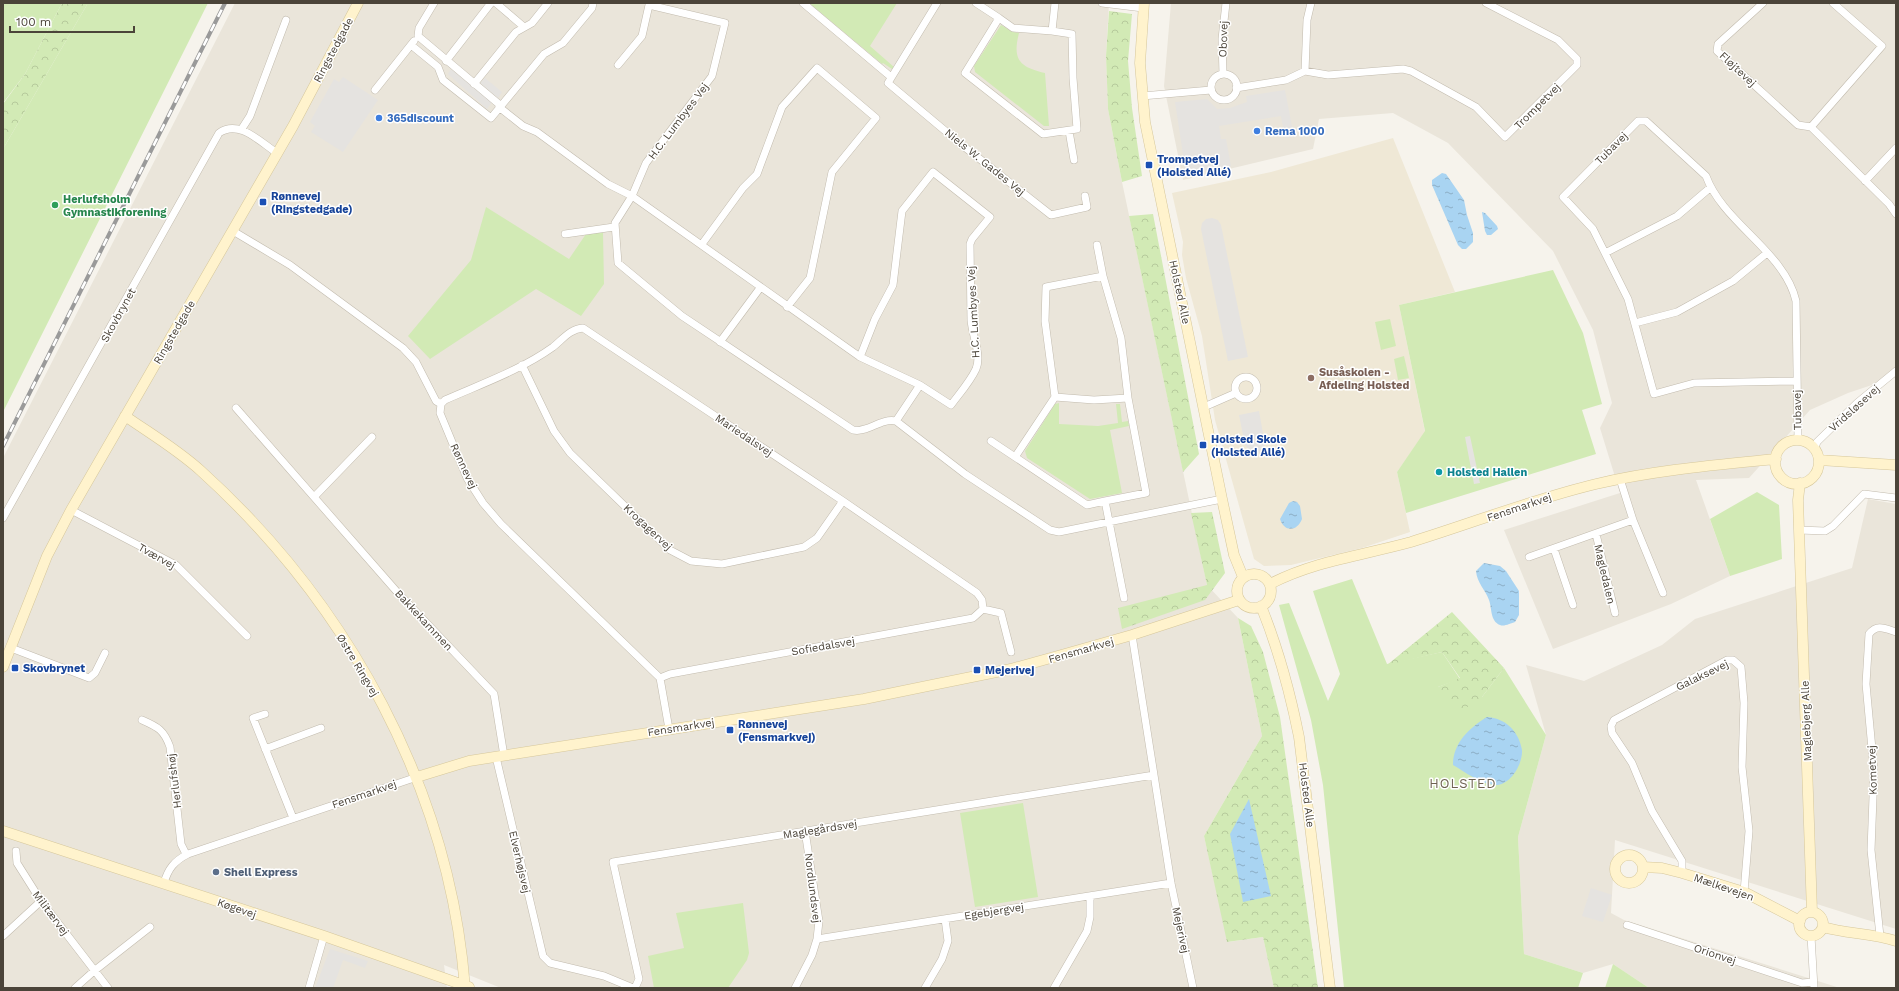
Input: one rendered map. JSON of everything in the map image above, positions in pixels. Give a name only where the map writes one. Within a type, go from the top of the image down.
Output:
[{"type":"street","name":"Ringstedgade","points":[[4,661],[11,648],[47,556],[71,510],[233,231],[358,3]]},
{"type":"street","points":[[375,90],[418,36],[419,28],[434,3]]},
{"type":"street","points":[[446,61],[491,3]]},
{"type":"street","points":[[496,3],[524,27]]},
{"type":"street","points":[[474,84],[516,32],[532,23],[548,3]]},
{"type":"street","points":[[411,45],[438,67],[443,80],[491,118],[499,106],[544,54],[563,43],[592,8],[593,3]]},
{"type":"street","name":"Niels W. Gades Vej","points":[[803,3],[891,77],[888,83],[962,145],[1051,215],[1087,207],[1085,196]]},
{"type":"street","points":[[891,77],[937,3]]},
{"type":"street","points":[[976,3],[999,18],[1013,28],[1072,34],[1073,78],[1077,129],[1043,134],[965,73],[999,18]]},
{"type":"street","points":[[1052,31],[1055,3]]},
{"type":"street","points":[[1102,3],[1143,5]]},
{"type":"street","name":"Obovej","points":[[1223,74],[1222,39],[1226,3]]},
{"type":"street","points":[[1236,88],[1286,80],[1305,71],[1307,20],[1311,3]]},
{"type":"street","name":"Trompetvej","points":[[1305,71],[1328,75],[1394,68],[1411,71],[1476,107],[1506,137],[1577,65],[1577,59],[1558,40],[1486,3]]},
{"type":"street","name":"Fløjtevej","points":[[1763,3],[1718,44],[1717,51],[1798,125],[1811,127],[1889,204],[1896,214]]},
{"type":"street","points":[[1811,127],[1882,46],[1833,3]]},
{"type":"street","name":"H.C. Lumbyes Vej","points":[[614,227],[632,196],[646,163],[712,76],[725,24],[649,5],[642,36],[618,65]]},
{"type":"street","name":"Holsted Alle","points":[[1143,5],[1140,63],[1145,122],[1234,555],[1244,577]]},
{"type":"street","points":[[277,153],[241,130],[250,116],[286,20]]},
{"type":"street","name":"H.C. Lumbyes Vej","points":[[418,36],[523,126],[537,132],[608,184],[632,196],[702,244],[760,288],[860,357],[920,385],[951,405],[976,369],[976,344],[971,320],[970,244],[972,239],[990,217],[933,172],[902,211],[893,285],[875,320],[860,357]]},
{"type":"street","points":[[702,244],[743,188],[757,174],[782,107],[817,68],[876,118],[832,172],[810,278],[787,307]]},
{"type":"street","points":[[1223,74],[1234,80],[1236,88],[1233,95],[1226,99],[1219,99],[1211,90],[1214,79],[1223,74]]},
{"type":"street","points":[[1142,96],[1211,90]]},
{"type":"street","name":"Tubavej","points":[[1797,381],[1694,383],[1654,394],[1628,299],[1605,253],[1586,220],[1563,197],[1638,121],[1646,121],[1706,176],[1710,187],[1721,202],[1767,253],[1794,290],[1796,301],[1798,440]]},
{"type":"street","name":"Skovbrynet","points":[[3,518],[219,133],[228,128],[241,130]]},
{"type":"street","points":[[1069,130],[1074,160]]},
{"type":"street","points":[[1865,181],[1896,148]]},
{"type":"street","points":[[1605,253],[1677,216],[1710,187]]},
{"type":"street","points":[[565,234],[614,227],[618,262],[682,316],[853,430],[862,430],[887,420],[896,421],[965,474],[1050,530],[1059,532],[1222,499]]},
{"type":"street","name":"Rønnevej","points":[[233,231],[290,265],[403,348],[416,362],[436,401],[441,404],[440,413],[467,478],[483,502],[501,524],[660,678]]},
{"type":"street","points":[[992,441],[1087,506],[1146,493],[1128,398],[1121,338],[1097,245]]},
{"type":"street","points":[[1635,323],[1677,312],[1733,281],[1767,253]]},
{"type":"street","points":[[1015,457],[1055,397],[1046,321],[1046,287],[1104,276]]},
{"type":"street","points":[[720,342],[760,288]]},
{"type":"street","name":"Mariedalsvej","points":[[441,404],[445,400],[522,365],[552,347],[575,328],[583,328],[843,501],[977,593],[982,600],[983,609]]},
{"type":"street","name":"Krogagervej","points":[[522,365],[554,431],[570,453],[670,550],[691,561],[722,564],[802,548],[811,544],[817,538],[843,501]]},
{"type":"street","name":"Vridsløsevej","points":[[1815,448],[1817,442],[1857,403],[1896,371]]},
{"type":"street","points":[[896,421],[920,385]]},
{"type":"street","points":[[1204,407],[1236,393]]},
{"type":"street","points":[[1055,397],[1094,400],[1128,398]]},
{"type":"street","name":"Bakkekammen","points":[[236,408],[398,593],[494,694],[500,756]]},
{"type":"street","name":"Østre Ringvej","points":[[125,416],[181,455],[243,511],[290,564],[333,622],[365,672],[393,725],[417,777],[448,874],[467,987]]},
{"type":"street","points":[[314,496],[372,437]]},
{"type":"street","points":[[1792,440],[1798,440],[1810,444],[1815,448],[1820,460],[1816,473],[1807,482],[1800,483],[1787,481],[1782,477],[1776,465],[1776,459],[1781,447],[1792,440]]},
{"type":"street","name":"Fensmarkvej","points":[[1270,584],[1285,576],[1315,566],[1411,542],[1563,493],[1620,479],[1696,467],[1776,459]]},
{"type":"street","points":[[1820,460],[1896,465]]},
{"type":"street","points":[[1620,479],[1633,520],[1663,593]]},
{"type":"street","name":"Maglebjerg Alle","points":[[1800,483],[1798,500],[1812,912]]},
{"type":"street","points":[[1799,530],[1825,531],[1864,494],[1896,498]]},
{"type":"street","points":[[1105,502],[1124,598]]},
{"type":"street","name":"Tværvej","points":[[71,510],[176,565],[247,636]]},
{"type":"street","name":"Magledalen","points":[[1529,557],[1633,520]]},
{"type":"street","name":"Magledalen","points":[[1596,534],[1615,613]]},
{"type":"street","points":[[1554,549],[1573,605]]},
{"type":"street","points":[[1248,574],[1258,574],[1263,576],[1270,584],[1270,598],[1261,606],[1249,607],[1239,600],[1237,590],[1238,584],[1248,574]]},
{"type":"street","name":"Fensmarkvej","points":[[164,883],[167,872],[175,862],[186,854],[468,761],[864,700],[1011,669],[1132,635],[1239,600]]},
{"type":"street","name":"Holsted Alle","points":[[1261,606],[1280,658],[1293,705],[1299,737],[1330,988]]},
{"type":"street","points":[[983,609],[1001,614],[1011,652]]},
{"type":"street","name":"Sofiedalsvej","points":[[660,678],[670,674],[973,618],[983,609]]},
{"type":"street","name":"Kometvej","points":[[1880,936],[1871,850],[1874,771],[1866,684],[1869,634],[1873,628],[1879,626],[1896,632]]},
{"type":"street","name":"Mejerivej","points":[[1132,635],[1171,883],[1193,988]]},
{"type":"street","points":[[11,648],[89,678],[96,673],[105,653]]},
{"type":"street","name":"Galaksevej","points":[[1682,873],[1682,861],[1652,811],[1632,762],[1612,733],[1611,726],[1614,720],[1728,660],[1733,660],[1741,667],[1744,703],[1742,767],[1749,831],[1744,892]]},
{"type":"street","points":[[660,678],[669,729]]},
{"type":"street","points":[[265,714],[253,718],[293,818]]},
{"type":"street","name":"Herlufshøj","points":[[142,720],[156,726],[166,735],[170,747],[181,844],[186,854]]},
{"type":"street","points":[[265,749],[321,728]]},
{"type":"street","name":"Elverhøjsvej","points":[[500,756],[541,953],[550,963],[604,976],[634,988]]},
{"type":"street","name":"Maglegårdsvej","points":[[634,988],[639,979],[613,862],[1154,775]]},
{"type":"street","name":"Køgevej","points":[[3,830],[324,936],[467,987]]},
{"type":"street","name":"Nordlundsvej","points":[[795,988],[812,955],[817,939],[819,921],[805,831]]},
{"type":"street","name":"Militærvej","points":[[16,851],[17,863],[41,901],[108,988]]},
{"type":"street","name":"Mælkevejen","points":[[1643,867],[1662,868],[1744,892],[1800,921]]},
{"type":"street","name":"Egebjergvej","points":[[817,939],[1171,883]]},
{"type":"street","points":[[1054,988],[1088,931],[1090,896]]},
{"type":"street","points":[[3,936],[41,901]]},
{"type":"street","points":[[1812,912],[1821,917],[1823,927],[1818,933],[1811,936],[1801,929],[1800,921],[1805,913],[1812,912]]},
{"type":"street","points":[[925,988],[942,959],[948,941],[945,919]]},
{"type":"street","name":"Orionvej","points":[[1627,925],[1803,985],[1814,985],[1811,936]]},
{"type":"street","points":[[75,988],[94,970],[150,927]]},
{"type":"street","points":[[1823,927],[1840,932],[1880,936],[1896,941]]},
{"type":"street","points":[[309,988],[324,936]]},
{"type":"shaded area","points":[[235,3],[1109,3],[1106,56],[1108,109],[1122,182],[1207,585],[1238,618],[1262,736],[1204,836],[1228,942],[1263,937],[1274,988],[501,988],[444,965],[447,988],[3,988],[3,458]]},
{"type":"shaded area","points":[[1171,3],[1896,3],[1896,377],[1848,393],[1810,410],[1749,478],[1696,480],[1730,576],[1671,604],[1553,649],[1504,530],[1620,493],[1600,428],[1612,403],[1593,330],[1553,251],[1448,143],[1393,113],[1319,119],[1313,149],[1183,180],[1164,86]]},
{"type":"shaded area","points":[[451,69],[492,102],[487,109],[448,74]]},
{"type":"shaded area","points":[[343,77],[378,100],[343,152],[311,132],[315,126],[310,122],[334,79],[339,82]]},
{"type":"shaded area","points":[[485,78],[502,92],[498,98],[480,83]]},
{"type":"shaded area","points":[[1285,90],[1294,137],[1285,138],[1281,116],[1219,126],[1221,139],[1226,139],[1231,166],[1186,174],[1175,102],[1207,99],[1217,109],[1230,108],[1247,102],[1246,96]]},
{"type":"shaded area","name":"Susåskolen - Afdeling Holsted","points":[[1393,138],[1455,292],[1399,305],[1425,432],[1397,472],[1410,532],[1362,548],[1291,565],[1264,566],[1254,559],[1215,420],[1202,336],[1186,278],[1182,255],[1183,242],[1172,193],[1271,172]]},
{"type":"shaded area","points":[[1212,218],[1218,220],[1221,225],[1248,357],[1228,361],[1201,229],[1202,223],[1206,219]]},
{"type":"shaded area","points":[[1259,411],[1265,445],[1259,452],[1255,453],[1251,452],[1245,445],[1239,415]]},
{"type":"shaded area","points":[[1470,436],[1480,483],[1474,484],[1465,437]]},
{"type":"shaded area","points":[[1868,499],[1896,504],[1896,929],[1615,840],[1611,913],[1624,920],[1840,988],[1649,988],[1613,964],[1583,973],[1524,954],[1518,837],[1546,735],[1526,665],[1584,681],[1662,645],[1695,619],[1852,568]]},
{"type":"shaded area","points":[[1591,888],[1612,895],[1603,922],[1582,916]]},
{"type":"shaded area","points":[[330,949],[368,961],[365,968],[343,960],[333,988],[315,988]]},
{"type":"green space","points":[[3,3],[62,3],[25,74],[3,103]]},
{"type":"green space","points":[[62,3],[88,3],[3,149],[3,104],[25,74]]},
{"type":"green space","name":"Herlufsholm Gymnastikforening","points":[[88,3],[208,3],[3,412],[3,149]]},
{"type":"green space","points":[[809,3],[897,3],[870,46],[894,67],[892,69],[883,63],[882,64]]},
{"type":"green space","points":[[1109,11],[1132,14],[1128,61],[1132,108],[1142,176],[1122,182],[1108,109],[1106,56]]},
{"type":"green space","points":[[1001,25],[1013,32],[1019,33],[1017,50],[1020,61],[1029,68],[1045,73],[1049,126],[1044,126],[975,72],[974,66]]},
{"type":"green space","points":[[486,207],[569,259],[586,234],[603,232],[604,284],[581,316],[536,289],[430,359],[408,336],[471,260]]},
{"type":"green space","points":[[1153,214],[1199,454],[1183,472],[1129,216]]},
{"type":"green space","points":[[1553,270],[1583,333],[1602,404],[1582,410],[1596,454],[1406,513],[1397,472],[1425,431],[1399,305]]},
{"type":"green space","points":[[1390,319],[1396,346],[1381,350],[1375,322]]},
{"type":"green space","points":[[1404,356],[1409,378],[1398,380],[1394,359]]},
{"type":"green space","points":[[1059,403],[1059,424],[1098,426],[1118,423],[1116,404],[1120,404],[1122,422],[1128,421],[1129,426],[1110,430],[1122,493],[1090,499],[1027,458],[1025,451],[1055,404]]},
{"type":"green space","points":[[1757,492],[1779,505],[1782,559],[1730,576],[1710,519]]},
{"type":"green space","points":[[1212,512],[1225,573],[1205,600],[1122,629],[1118,608],[1207,585],[1191,513]]},
{"type":"green space","points":[[1352,579],[1387,664],[1442,652],[1460,679],[1438,687],[1482,697],[1504,668],[1546,735],[1518,837],[1524,954],[1583,973],[1578,988],[1344,988],[1323,785],[1311,720],[1279,605],[1289,603],[1328,701],[1340,674],[1313,591]]},
{"type":"green space","points":[[1452,612],[1504,668],[1482,697],[1457,714],[1438,687],[1460,678],[1442,652],[1387,665]]},
{"type":"green space","points":[[1238,618],[1251,626],[1263,652],[1280,717],[1318,988],[1274,988],[1263,937],[1227,942],[1204,836],[1262,736]]},
{"type":"green space","points":[[1023,803],[1038,897],[975,907],[960,813]]},
{"type":"green space","points":[[743,903],[749,953],[747,960],[728,988],[654,988],[648,956],[684,948],[676,913]]},
{"type":"green space","points":[[1613,964],[1649,988],[1605,988]]},
{"type":"water","points":[[1442,173],[1446,174],[1464,200],[1473,233],[1473,242],[1466,249],[1462,249],[1458,245],[1432,185],[1432,180]]},
{"type":"water","points":[[1482,212],[1485,213],[1497,226],[1498,229],[1491,235],[1487,235],[1485,231]]},
{"type":"water","points":[[1293,501],[1297,502],[1300,506],[1302,519],[1297,526],[1291,529],[1284,526],[1280,519],[1289,503]]},
{"type":"water","points":[[1484,563],[1500,566],[1506,571],[1519,591],[1519,615],[1515,622],[1502,625],[1494,621],[1489,600],[1479,583],[1476,571]]},
{"type":"water","points":[[1487,717],[1500,720],[1510,727],[1518,737],[1522,750],[1520,762],[1514,773],[1506,782],[1495,785],[1473,777],[1453,765],[1456,750],[1463,737],[1474,726]]},
{"type":"water","points":[[1249,799],[1271,896],[1243,902],[1230,834]]},
{"type":"railway","points":[[3,446],[225,3]]},
{"type":"place","name":"365discount","points":[[379,118]]},
{"type":"place","name":"Rema 1000","points":[[1257,131]]},
{"type":"place","name":"Trompetvej (Holsted Allé)","points":[[1149,165]]},
{"type":"place","name":"Rønnevej (Ringstedgade)","points":[[263,202]]},
{"type":"place","name":"Herlufsholm Gymnastikforening","points":[[55,205]]},
{"type":"place","name":"Susåskolen - Afdeling Holsted","points":[[1311,378]]},
{"type":"place","name":"Holsted Skole (Holsted Allé)","points":[[1203,445]]},
{"type":"place","name":"Holsted Hallen","points":[[1439,472]]},
{"type":"place","name":"Skovbrynet","points":[[15,668]]},
{"type":"place","name":"Mejerivej","points":[[977,670]]},
{"type":"place","name":"Rønnevej (Fensmarkvej)","points":[[730,730]]},
{"type":"place","name":"Shell Express","points":[[216,872]]},
{"type":"district","name":"HOLSTED","points":[[1463,783]]}]
